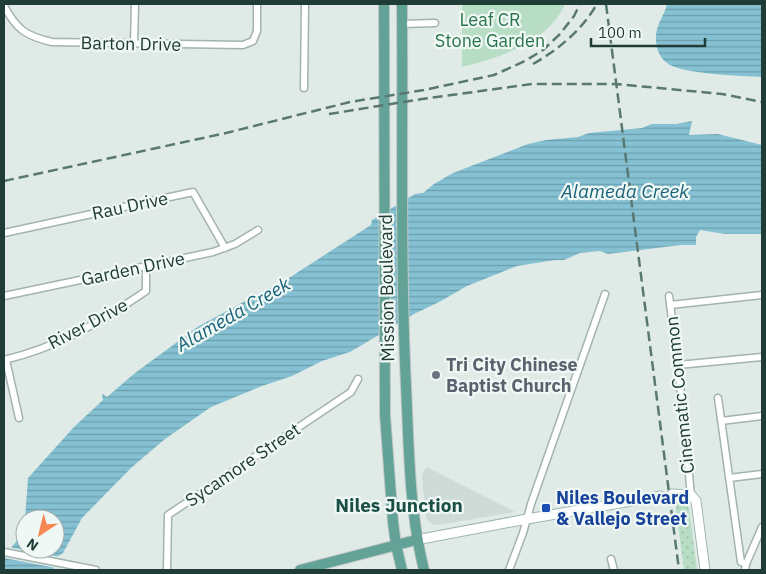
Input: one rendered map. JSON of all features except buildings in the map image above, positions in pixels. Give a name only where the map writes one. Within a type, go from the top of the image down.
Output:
[{"type":"main road","name":"Mission Boulevard","points":[[384,4],[384,352],[386,440],[396,545],[402,570]]},
{"type":"main road","name":"Mission Boulevard","points":[[402,4],[404,340],[411,499],[416,540],[424,570]]},
{"type":"main road","points":[[672,494],[691,494],[696,500],[705,570]]},
{"type":"main road","points":[[300,570],[416,540],[661,496]]},
{"type":"street","points":[[134,44],[135,4]]},
{"type":"street","name":"Barton Drive","points":[[4,6],[13,24],[34,38],[52,42],[243,45],[253,41],[257,31],[257,4]]},
{"type":"street","points":[[304,4],[304,88]]},
{"type":"street","points":[[402,24],[435,23]]},
{"type":"street","name":"Rau Drive","points":[[4,233],[193,192],[225,248]]},
{"type":"street","name":"Garden Drive","points":[[4,296],[213,252],[225,248],[258,230]]},
{"type":"street","name":"River Drive","points":[[5,360],[58,343],[106,318],[146,291],[146,266]]},
{"type":"street","points":[[509,570],[605,294]]},
{"type":"street","points":[[670,305],[762,295]]},
{"type":"street","name":"Cinematic Common","points":[[669,296],[691,494]]},
{"type":"street","points":[[678,365],[762,357]]},
{"type":"street","points":[[5,360],[19,418]]},
{"type":"street","name":"Sycamore Street","points":[[166,570],[168,515],[350,392],[358,379]]},
{"type":"street","points":[[718,398],[741,562],[746,567],[762,527]]},
{"type":"street","points":[[721,421],[762,416]]},
{"type":"street","points":[[729,478],[762,474]]},
{"type":"street","points":[[4,552],[96,570]]},
{"type":"street","points":[[611,559],[614,570]]},
{"type":"shaded area","points":[[427,467],[515,512],[434,525],[427,520],[425,513],[422,474]]},
{"type":"green space","name":"Leaf CR Stone Garden","points":[[462,4],[565,4],[547,29],[535,38],[507,53],[462,67]]},
{"type":"green space","points":[[675,501],[682,501],[689,508],[697,570],[684,570]]},
{"type":"water","points":[[667,4],[762,4],[762,77],[698,72],[674,67],[667,63],[659,53],[656,35]]},
{"type":"water","name":"Alameda Creek","points":[[692,121],[689,135],[718,134],[762,145],[762,234],[725,234],[700,230],[696,237],[696,245],[681,245],[608,254],[600,251],[580,253],[564,260],[517,266],[467,286],[414,314],[350,352],[322,361],[292,376],[211,407],[165,439],[131,468],[82,518],[65,549],[65,509],[26,509],[28,478],[74,427],[103,400],[103,394],[107,397],[135,373],[199,326],[292,276],[371,225],[372,220],[415,194],[423,193],[453,173],[528,144],[578,137],[589,133],[642,128],[652,124],[676,124]]},
{"type":"water","name":"Alameda Creek","points":[[15,543],[15,559],[57,559],[53,570],[4,570],[4,557]]},
{"type":"pier","points":[[9,547],[15,548],[15,559],[59,559],[56,568],[4,558],[4,553]]},
{"type":"railway","points":[[4,181],[226,133],[350,102],[424,90],[494,75],[525,61],[543,50],[560,34],[574,16],[580,4]]},
{"type":"railway","points":[[533,64],[569,38],[597,4]]},
{"type":"railway","points":[[606,4],[679,570]]},
{"type":"railway","points":[[329,114],[532,84],[616,84],[722,94],[762,102]]},
{"type":"place","name":"Tri City Chinese Baptist Church","points":[[436,375]]},
{"type":"place","name":"Niles Boulevard & Vallejo Street","points":[[546,508]]},
{"type":"district","name":"Niles Junction","points":[[399,505]]}]
